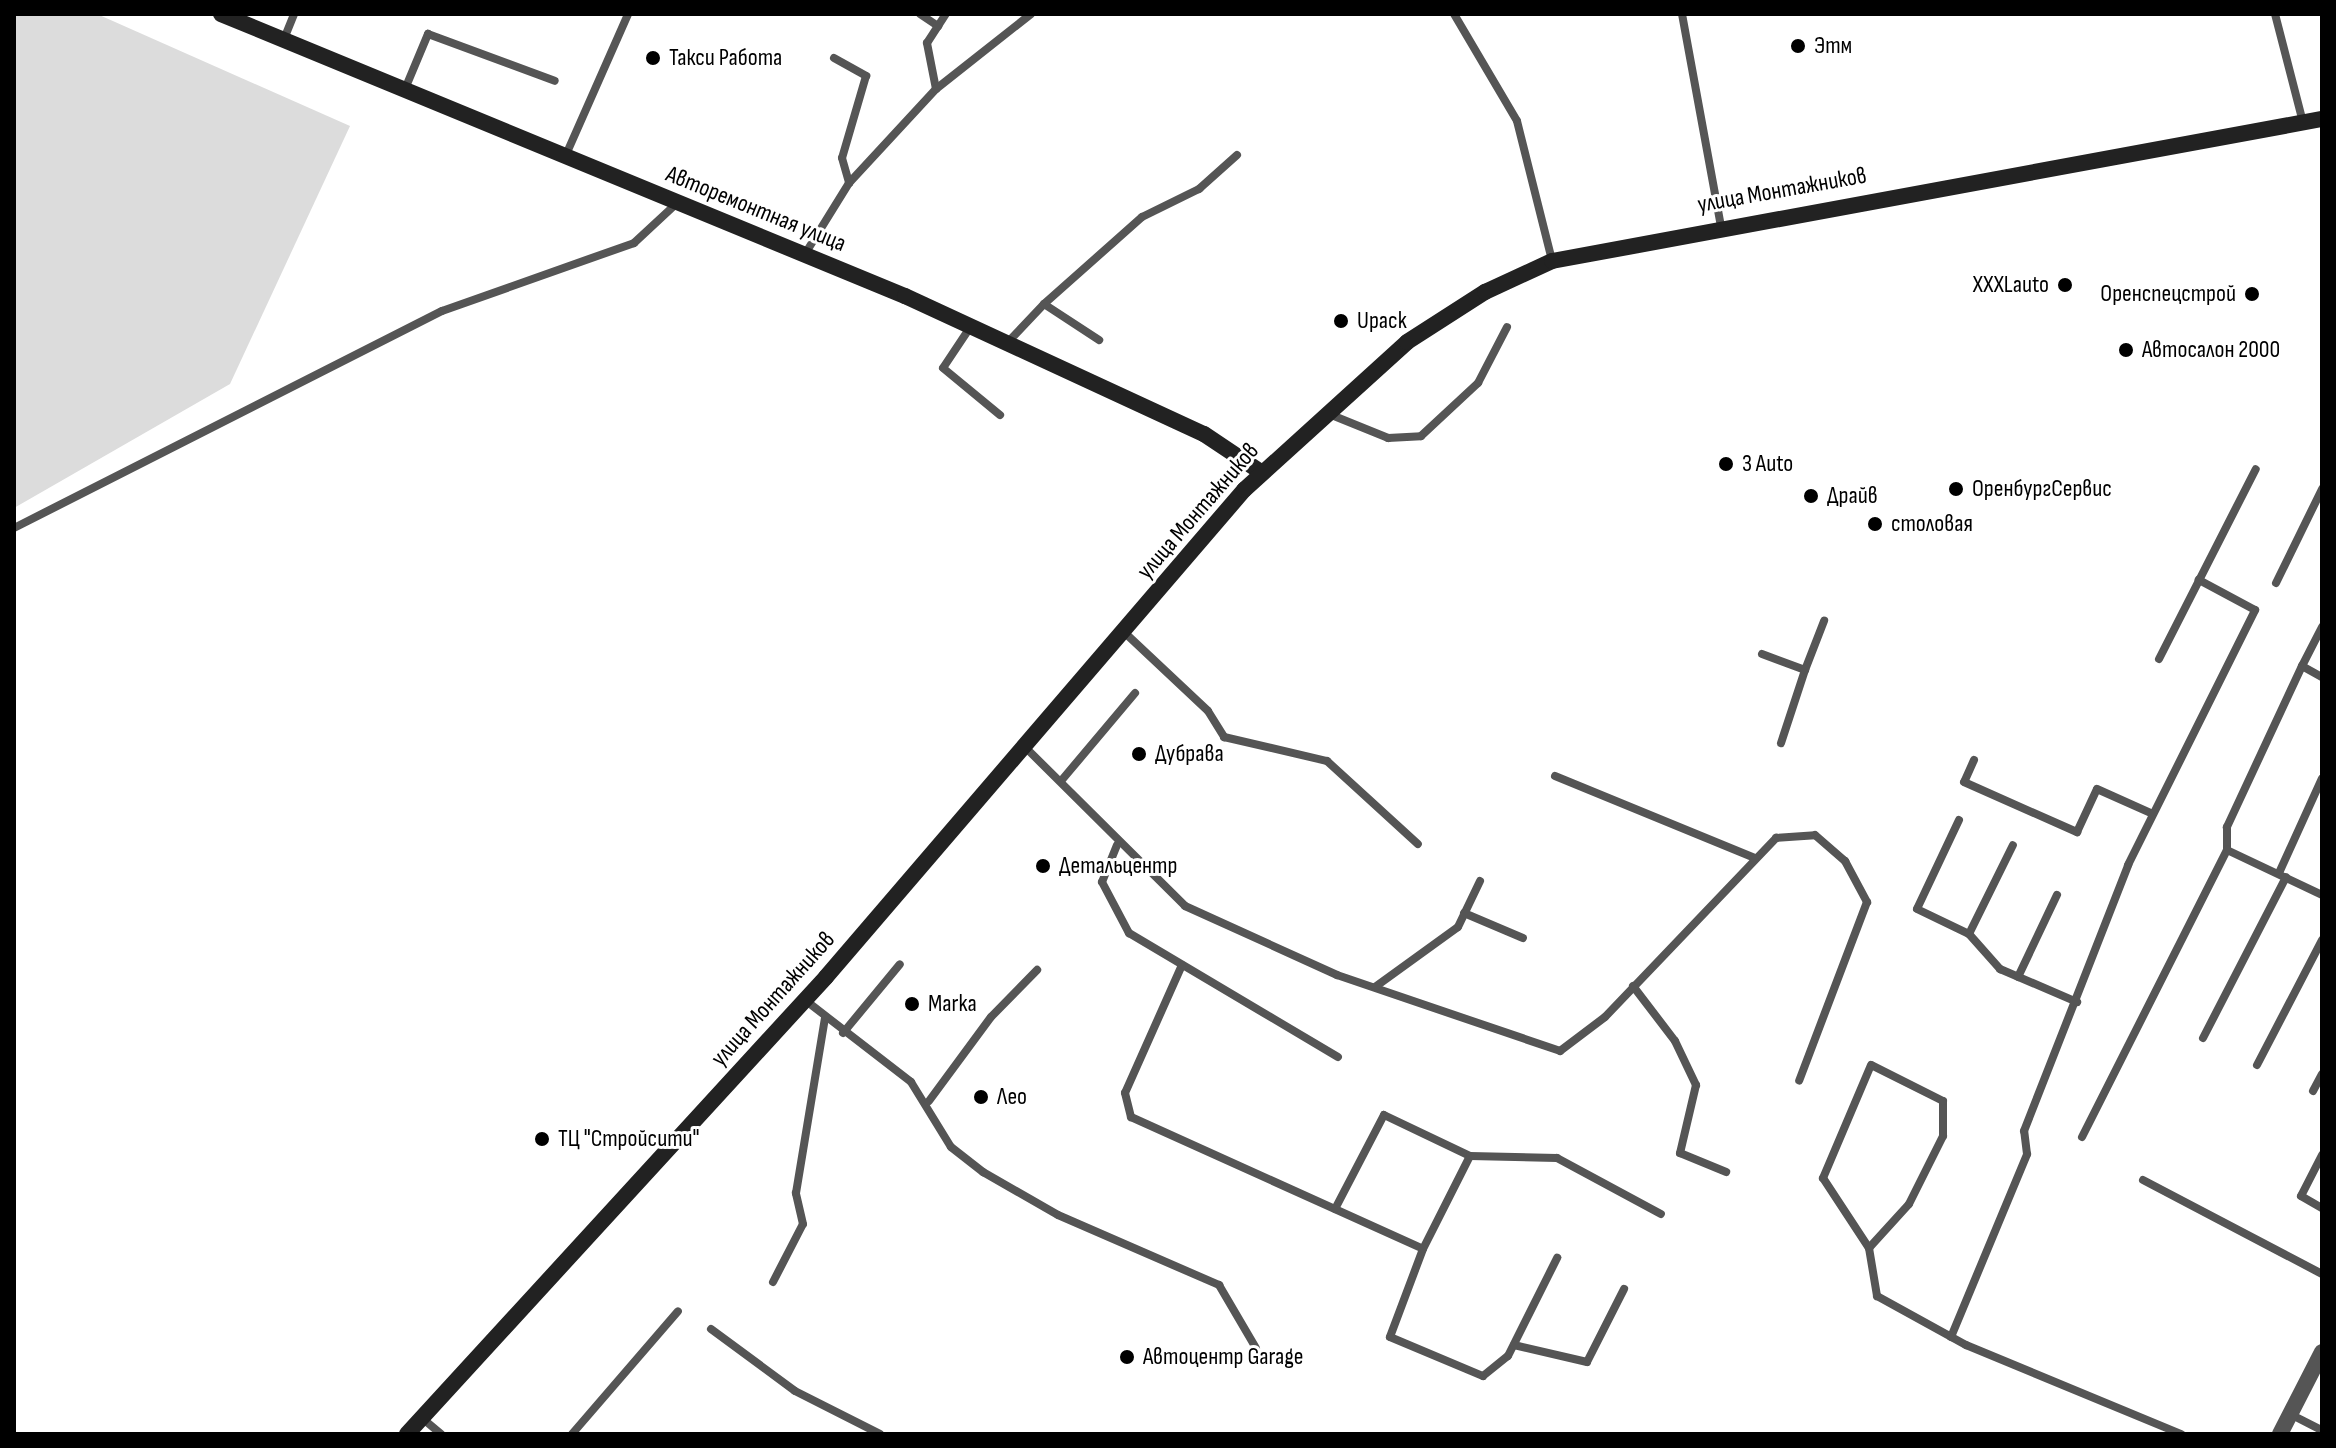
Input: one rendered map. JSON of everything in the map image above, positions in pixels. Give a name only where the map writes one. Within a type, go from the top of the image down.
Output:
[{"type":"main road","name":"Авторемонтная улица","points":[[229,16],[972,325],[1204,434],[1261,472]]},
{"type":"main road","name":"улица Монтажников","points":[[407,1434],[805,1000],[1261,472],[1324,412],[1407,342],[1485,292],[1552,261],[1721,226],[2322,119]]},
{"type":"street","points":[[2280,1434],[2322,1352]]},
{"type":"lane","points":[[284,40],[294,14]]},
{"type":"lane","points":[[565,157],[628,14]]},
{"type":"lane","points":[[920,14],[938,26]]},
{"type":"lane","points":[[936,89],[927,43],[946,14]]},
{"type":"lane","points":[[805,255],[849,183],[936,89],[1031,14]]},
{"type":"lane","points":[[1454,14],[1517,121],[1552,261]]},
{"type":"lane","points":[[1682,14],[1721,226]]},
{"type":"lane","points":[[2275,14],[2303,122]]},
{"type":"lane","points":[[404,90],[428,34],[555,81]]},
{"type":"lane","points":[[834,58],[866,76],[842,158],[849,183]]},
{"type":"lane","points":[[1008,342],[1044,304],[1142,217],[1199,189],[1237,155]]},
{"type":"lane","points":[[14,528],[428,317],[634,243],[678,203]]},
{"type":"lane","points":[[1044,304],[1099,340]]},
{"type":"lane","points":[[972,325],[943,368],[1000,415]]},
{"type":"lane","points":[[1324,412],[1388,438],[1421,436],[1478,383],[1507,327]]},
{"type":"lane","points":[[2159,659],[2256,469]]},
{"type":"lane","points":[[2276,583],[2322,489]]},
{"type":"lane","points":[[1951,1337],[2027,1154],[2024,1131],[2153,814],[2255,610],[2199,580]]},
{"type":"lane","points":[[1781,743],[1824,621]]},
{"type":"lane","points":[[2082,1137],[2227,850],[2227,827],[2322,627]]},
{"type":"lane","points":[[1124,632],[1208,711],[1224,737],[1327,761],[1418,844]]},
{"type":"lane","points":[[1762,654],[1805,670]]},
{"type":"lane","points":[[2302,666],[2322,677]]},
{"type":"lane","points":[[1061,781],[1135,693]]},
{"type":"lane","points":[[1024,746],[1061,781],[1117,845],[1185,906],[1375,987],[1560,1051],[1633,986],[1776,838],[1815,835],[1845,861],[1867,902],[1799,1081]]},
{"type":"lane","points":[[1974,760],[1964,782],[2077,832],[2097,789],[2153,814]]},
{"type":"lane","points":[[1555,776],[1755,858]]},
{"type":"lane","points":[[2203,1038],[2282,875],[2322,778]]},
{"type":"lane","points":[[1959,820],[1917,909],[1969,934],[2000,969],[2077,1002]]},
{"type":"lane","points":[[1117,845],[1102,882],[1129,933],[1338,1057]]},
{"type":"lane","points":[[1969,934],[2013,845]]},
{"type":"lane","points":[[2227,850],[2322,895]]},
{"type":"lane","points":[[1375,987],[1458,927],[1480,881]]},
{"type":"lane","points":[[2018,977],[2057,895]]},
{"type":"lane","points":[[1464,913],[1523,938]]},
{"type":"lane","points":[[2257,1065],[2322,940]]},
{"type":"lane","points":[[843,1033],[900,964]]},
{"type":"lane","points":[[1182,965],[1125,1093],[1131,1117],[1423,1249]]},
{"type":"lane","points":[[929,1101],[991,1017],[1037,970]]},
{"type":"lane","points":[[1633,986],[1675,1041],[1696,1085],[1680,1153],[1726,1172]]},
{"type":"lane","points":[[805,1000],[929,1101],[951,1147],[983,1172],[1058,1215],[1219,1285],[1256,1348]]},
{"type":"lane","points":[[773,1282],[803,1224],[796,1193],[825,1017]]},
{"type":"lane","points":[[1869,1248],[1909,1204],[1943,1136],[1943,1101],[1871,1065],[1823,1178],[1869,1248],[1877,1296],[1951,1337],[2181,1434]]},
{"type":"lane","points":[[2313,1091],[2322,1074]]},
{"type":"lane","points":[[1335,1209],[1384,1115],[1470,1156],[1557,1158],[1661,1214]]},
{"type":"lane","points":[[2322,1155],[2301,1196],[2322,1208]]},
{"type":"lane","points":[[1470,1156],[1423,1249],[1390,1337],[1483,1376],[1514,1345],[1557,1258]]},
{"type":"lane","points":[[2143,1180],[2322,1274]]},
{"type":"lane","points":[[1514,1345],[1587,1362],[1624,1289]]},
{"type":"lane","points":[[572,1434],[678,1311]]},
{"type":"lane","points":[[711,1329],[795,1391],[880,1434]]},
{"type":"lane","points":[[2290,1414],[2322,1430]]},
{"type":"lane","points":[[422,1418],[441,1434]]},
{"type":"shaded area","points":[[14,14],[97,14],[350,126],[230,384],[14,508]]},
{"type":"place","name":"Этм","points":[[1798,46]]},
{"type":"place","name":"Такси Работа","points":[[653,58]]},
{"type":"place","name":"XXXLauto","points":[[2065,285]]},
{"type":"place","name":"Оренспецстрой","points":[[2252,294]]},
{"type":"place","name":"Upack","points":[[1341,321]]},
{"type":"place","name":"Автосалон 2000","points":[[2126,350]]},
{"type":"place","name":"3 Auto","points":[[1726,464]]},
{"type":"place","name":"ОренбургСервис","points":[[1956,489]]},
{"type":"place","name":"Драйв","points":[[1811,496]]},
{"type":"place","name":"столовая","points":[[1875,524]]},
{"type":"place","name":"Дубрава","points":[[1139,754]]},
{"type":"place","name":"Детальцентр","points":[[1043,866]]},
{"type":"place","name":"Marka","points":[[912,1004]]},
{"type":"place","name":"Лео","points":[[981,1097]]},
{"type":"place","name":"ТЦ \"Стройсити\"","points":[[542,1139]]},
{"type":"place","name":"Автоцентр Garage","points":[[1127,1357]]}]
